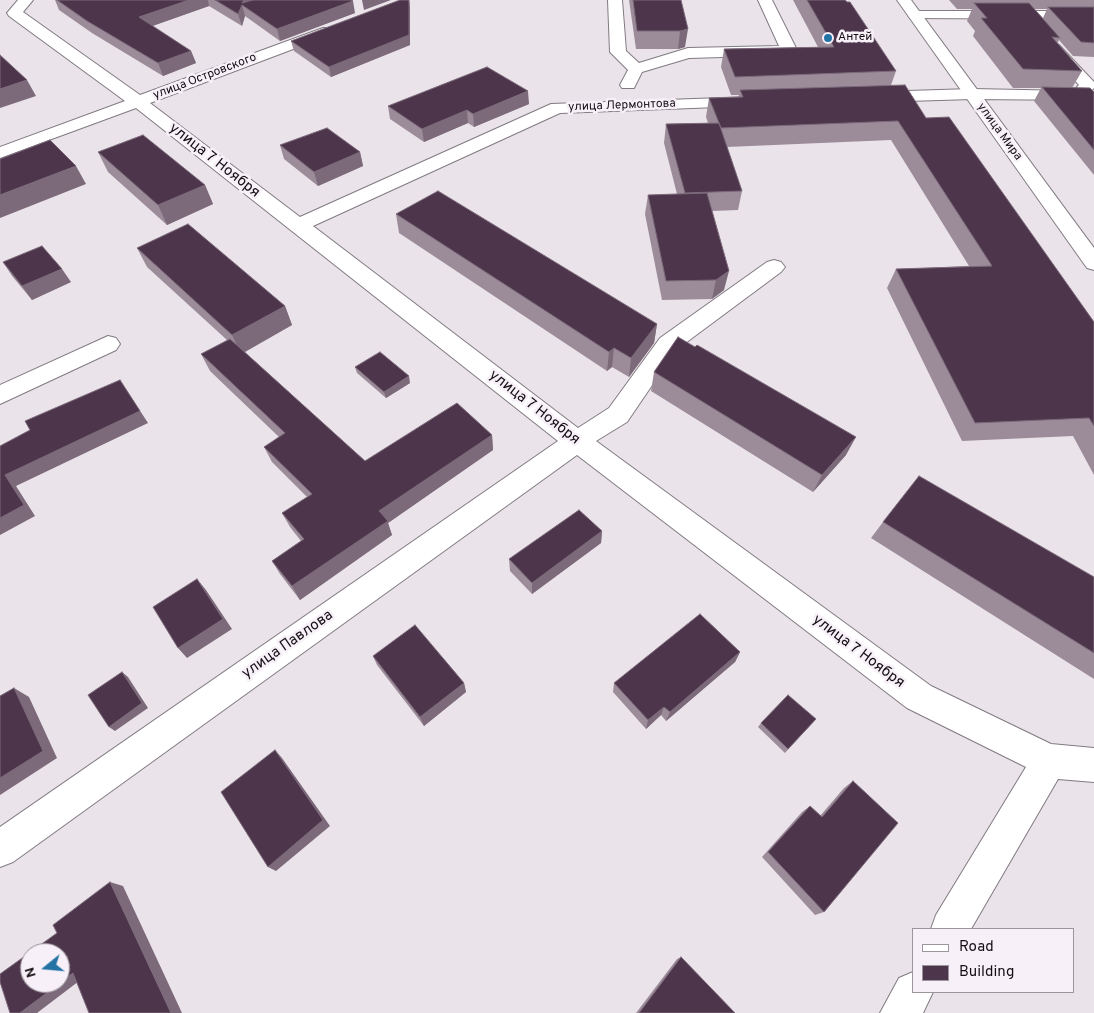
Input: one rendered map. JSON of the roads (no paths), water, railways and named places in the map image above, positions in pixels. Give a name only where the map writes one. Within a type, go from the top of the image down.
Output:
[{"type":"street","points":[[615,0],[618,52],[636,69]]},
{"type":"street","points":[[627,105],[624,93],[636,69],[688,52],[789,50],[765,0]]},
{"type":"street","name":"улица Мира","points":[[904,0],[1094,263]]},
{"type":"street","name":"улица 7 Ноября","points":[[13,10],[138,102],[577,441],[919,698],[1049,761],[1094,765]]},
{"type":"street","points":[[915,15],[1094,16]]},
{"type":"street","points":[[854,98],[972,94],[1076,96],[1088,85],[1025,15]]},
{"type":"street","name":"улица Островского","points":[[0,153],[343,25]]},
{"type":"street","name":"улица Лермонтова","points":[[297,226],[557,108],[765,100]]},
{"type":"street","name":"улица Павлова","points":[[0,849],[577,441],[618,415],[668,344],[774,267]]},
{"type":"street","points":[[0,395],[108,344]]},
{"type":"street","points":[[951,928],[1049,761]]},
{"type":"street","points":[[900,1013],[912,993]]},
{"type":"place","name":"Антей","points":[[828,38]]}]
